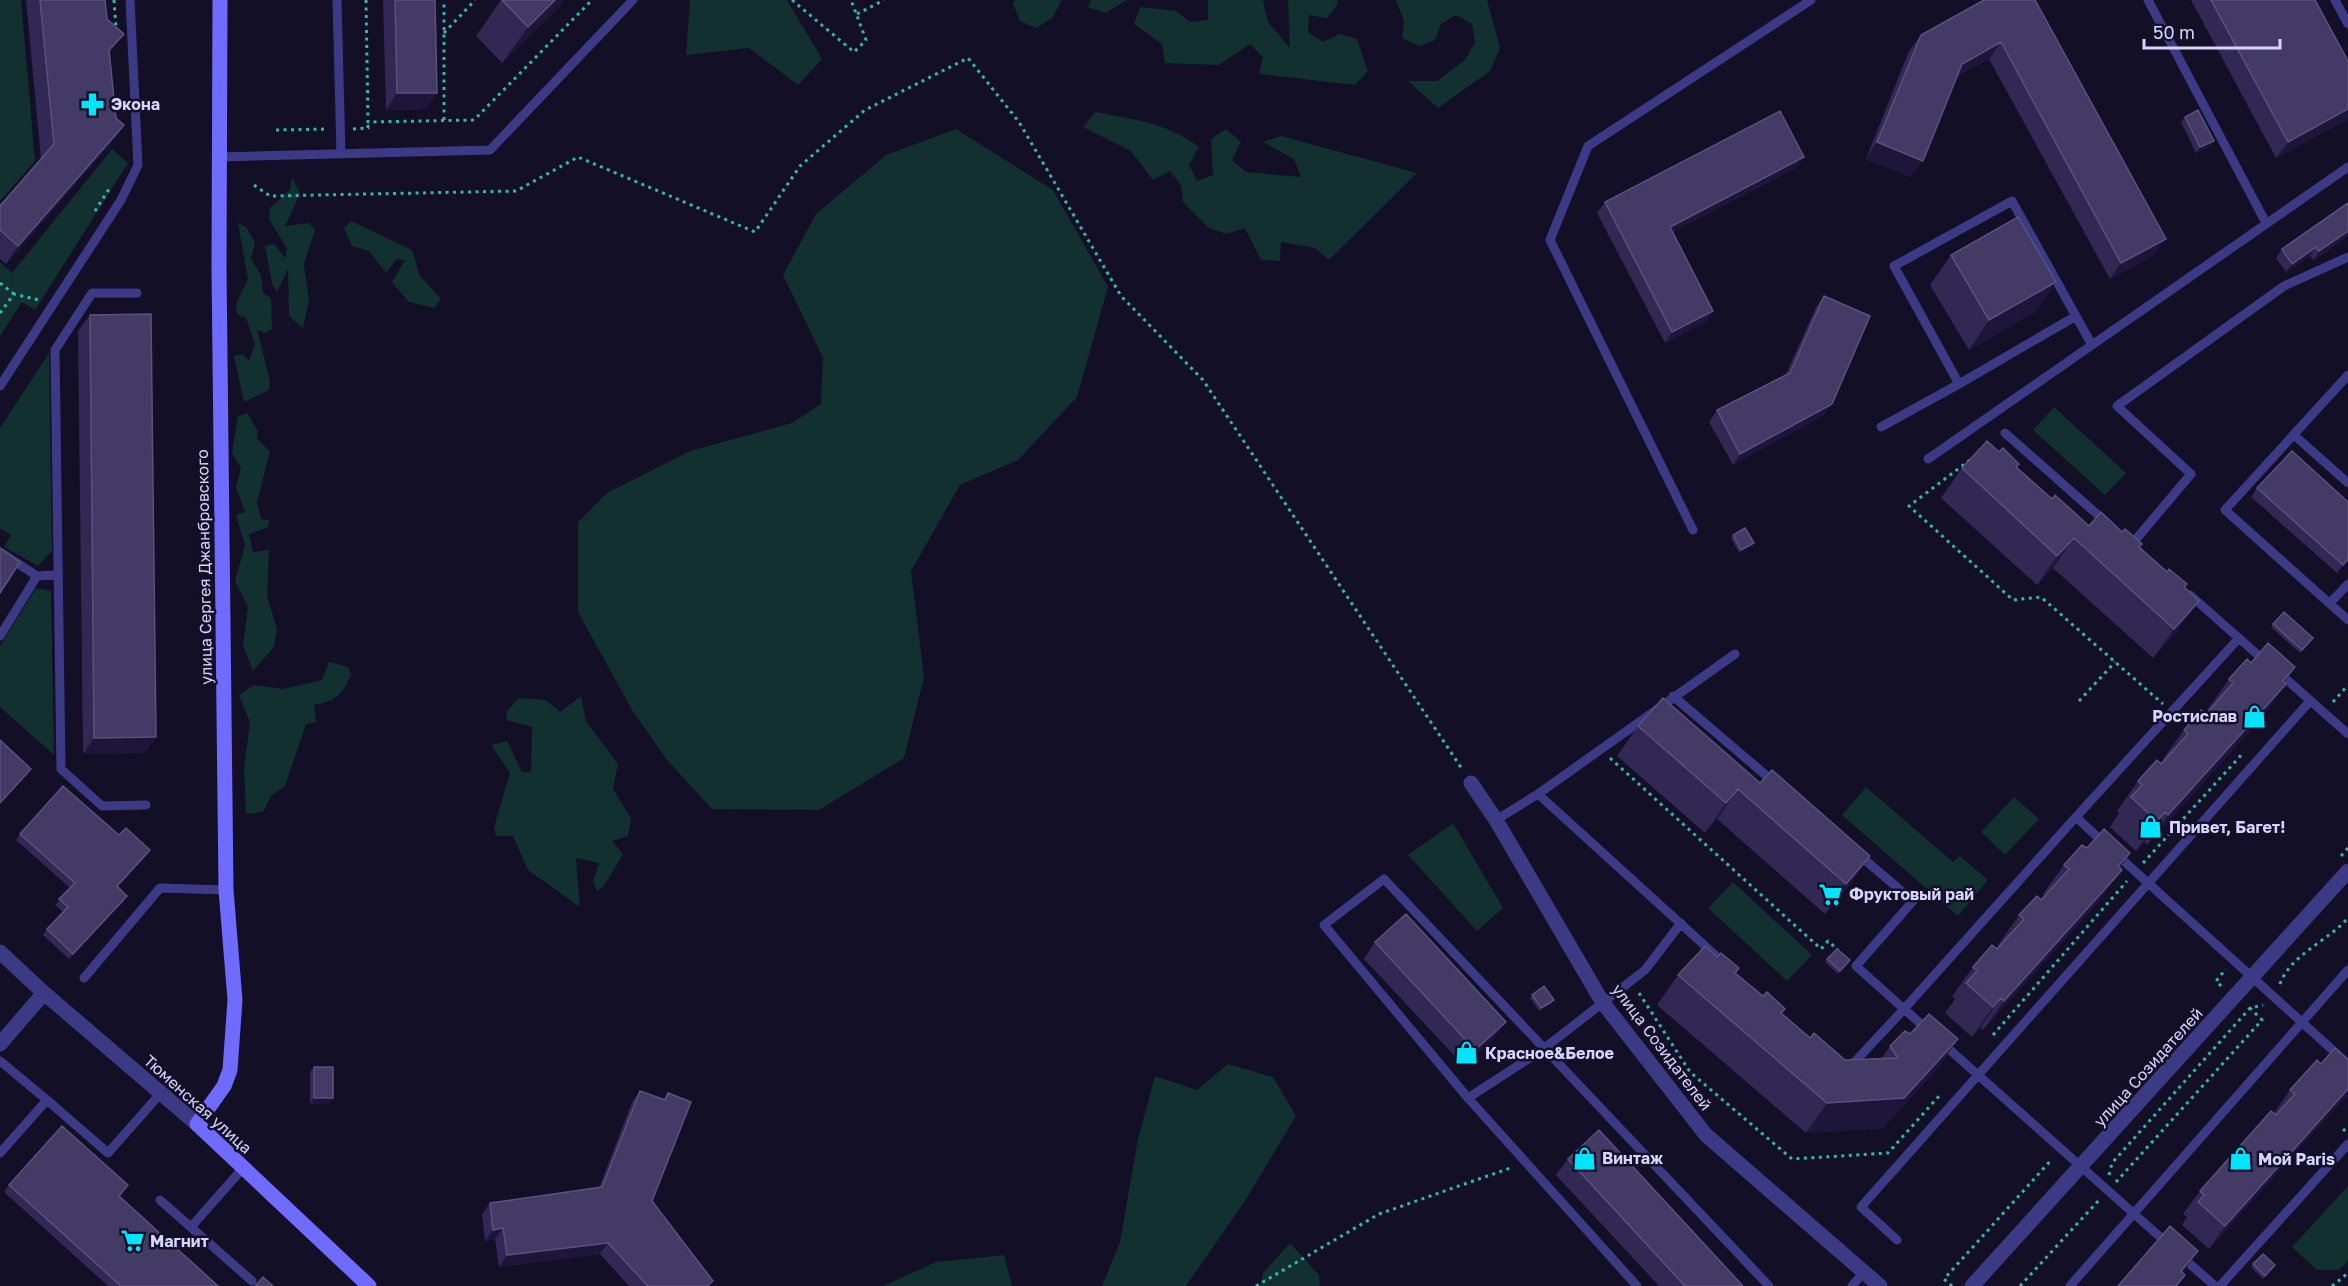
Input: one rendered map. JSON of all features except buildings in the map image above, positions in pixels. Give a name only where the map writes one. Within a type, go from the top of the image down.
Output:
[{"type":"street","name":"улица Сергея Джанбровского","points":[[197,1124],[224,1086],[233,1054],[235,1000],[226,890],[220,0]]},
{"type":"street","name":"улица Созидателей","points":[[1472,783],[1603,1003],[1706,1135],[1880,1286]]},
{"type":"street","name":"улица Созидателей","points":[[1972,1286],[2348,871]]},
{"type":"street","name":"Тюменская улица","points":[[0,952],[44,993],[197,1124],[369,1286]]},
{"type":"street","points":[[0,1044],[44,993]]},
{"type":"lane","points":[[0,386],[121,200],[138,165],[130,0]]},
{"type":"lane","points":[[337,0],[341,154]]},
{"type":"lane","points":[[220,157],[490,150],[633,0]]},
{"type":"lane","points":[[1694,530],[1550,240],[1588,146],[1811,0]]},
{"type":"lane","points":[[2148,0],[2266,223]]},
{"type":"lane","points":[[2335,0],[2348,24]]},
{"type":"lane","points":[[1928,459],[2348,167]]},
{"type":"lane","points":[[1959,384],[1894,266],[2013,201],[2092,345]]},
{"type":"lane","points":[[2132,544],[2191,474],[2117,406],[2284,286],[2348,257]]},
{"type":"lane","points":[[137,293],[92,293],[55,350],[57,575],[61,769],[102,806],[146,805]]},
{"type":"lane","points":[[1881,427],[2076,316]]},
{"type":"lane","points":[[2348,375],[2225,510],[2348,620]]},
{"type":"lane","points":[[2005,433],[2115,530]]},
{"type":"lane","points":[[2294,435],[2348,483]]},
{"type":"lane","points":[[2123,537],[2141,552]]},
{"type":"lane","points":[[0,552],[37,576],[57,575]]},
{"type":"lane","points":[[0,636],[37,576]]},
{"type":"lane","points":[[2330,603],[2348,584]]},
{"type":"lane","points":[[2185,591],[2348,734]]},
{"type":"lane","points":[[1836,1065],[1845,1073],[2239,638]]},
{"type":"lane","points":[[1496,820],[1538,794],[1734,654]]},
{"type":"lane","points":[[1673,696],[1779,787]]},
{"type":"lane","points":[[1897,1240],[1861,1207],[2310,701]]},
{"type":"lane","points":[[1538,794],[1732,970]]},
{"type":"lane","points":[[2076,817],[2348,1064]]},
{"type":"lane","points":[[1851,848],[1913,901],[1856,966],[2108,1191],[2137,1210],[2215,1286]]},
{"type":"lane","points":[[1637,1286],[1468,1098],[1324,925],[1384,879],[1542,1050],[1769,1286]]},
{"type":"lane","points":[[84,978],[160,888],[226,890]]},
{"type":"lane","points":[[1468,1098],[1542,1050],[1645,970],[1681,923]]},
{"type":"lane","points":[[2070,1286],[2348,970]]},
{"type":"lane","points":[[0,1061],[108,1153],[160,1094]]},
{"type":"lane","points":[[0,1153],[47,1100]]},
{"type":"lane","points":[[2220,1286],[2348,1144]]},
{"type":"lane","points":[[191,1227],[243,1168]]},
{"type":"lane","points":[[160,1200],[252,1281]]},
{"type":"lane","points":[[1852,1286],[1864,1272]]},
{"type":"path","points":[[114,0],[116,35]]},
{"type":"path","points":[[366,0],[368,122],[474,120],[592,0]]},
{"type":"path","points":[[444,0],[444,120]]},
{"type":"path","points":[[444,33],[475,0]]},
{"type":"path","points":[[792,0],[854,52],[866,40],[851,0]]},
{"type":"path","points":[[857,14],[884,0]]},
{"type":"path","points":[[254,185],[270,196],[516,191],[578,157],[755,232],[800,166],[865,110],[968,58],[1018,122],[1121,296],[1203,380],[1472,783]]},
{"type":"path","points":[[94,213],[113,184]]},
{"type":"path","points":[[0,283],[14,294],[39,301],[45,291]]},
{"type":"path","points":[[0,313],[14,294]]},
{"type":"path","points":[[1978,453],[1909,507],[2013,600],[2041,597],[2172,712]]},
{"type":"path","points":[[2079,701],[2115,662]]},
{"type":"path","points":[[2324,712],[2348,685]]},
{"type":"path","points":[[1990,1038],[2247,748]]},
{"type":"path","points":[[1599,749],[1821,949],[1828,941],[1856,966]]},
{"type":"path","points":[[2137,1210],[2109,1176],[2112,1163],[2250,1008],[2261,1004],[2274,1013],[2283,1005],[2291,996],[2280,984],[2285,970],[2337,930],[2348,918]]},
{"type":"path","points":[[1631,981],[1690,1072],[1792,1159],[1888,1153],[1943,1091]]},
{"type":"path","points":[[2115,1182],[2262,1020],[2250,1008]]},
{"type":"path","points":[[2342,1133],[2348,1126]]},
{"type":"path","points":[[1256,1286],[1379,1214],[1526,1163]]},
{"type":"path","points":[[2020,1286],[2108,1191]]},
{"type":"path","points":[[2332,1286],[2348,1274]]},
{"type":"green space","points":[[0,0],[21,0],[35,161],[0,201]]},
{"type":"green space","points":[[690,0],[787,0],[822,59],[798,85],[749,48],[686,55]]},
{"type":"green space","points":[[1015,0],[1062,0],[1052,18],[1036,28],[1020,21],[1013,4]]},
{"type":"green space","points":[[1091,0],[1127,0],[1105,13],[1088,7]]},
{"type":"green space","points":[[1208,0],[1263,0],[1268,22],[1290,48],[1288,0],[1337,0],[1338,4],[1327,18],[1309,15],[1308,32],[1323,42],[1340,34],[1357,39],[1368,71],[1355,85],[1259,74],[1263,57],[1250,44],[1219,65],[1165,63],[1162,44],[1134,24],[1140,7],[1176,11],[1190,22],[1208,20]]},
{"type":"green space","points":[[1396,0],[1487,0],[1500,48],[1490,71],[1438,108],[1408,81],[1437,81],[1466,59],[1475,42],[1472,24],[1456,15],[1441,24],[1435,40],[1419,46],[1402,38],[1404,21]]},
{"type":"green space","points":[[1095,112],[1162,127],[1199,147],[1189,165],[1197,181],[1213,175],[1211,139],[1226,129],[1241,142],[1232,160],[1246,172],[1301,177],[1294,159],[1263,142],[1281,136],[1417,173],[1329,260],[1315,248],[1281,242],[1280,261],[1261,260],[1245,228],[1227,234],[1209,228],[1183,202],[1181,185],[1170,171],[1153,180],[1131,151],[1083,127]]},
{"type":"green space","points":[[956,129],[1053,190],[1108,287],[1077,397],[1018,460],[960,485],[911,571],[924,677],[904,758],[819,810],[712,809],[667,760],[632,710],[578,612],[578,522],[607,493],[690,451],[792,423],[821,404],[823,358],[783,275],[816,214],[886,155]]},
{"type":"green space","points":[[112,149],[128,163],[35,310],[22,302],[0,336],[0,262],[12,273]]},
{"type":"green space","points":[[292,177],[300,194],[285,226],[309,223],[315,230],[304,264],[309,301],[303,328],[289,316],[288,269],[277,292],[272,284],[265,246],[274,244],[285,258],[287,249],[269,219],[270,208],[290,190]]},
{"type":"green space","points":[[351,221],[412,250],[420,276],[441,299],[434,308],[409,302],[392,282],[405,260],[397,259],[386,273],[369,251],[352,246],[344,228]]},
{"type":"green space","points":[[238,223],[246,227],[255,242],[251,259],[261,275],[263,293],[271,298],[272,329],[265,333],[257,330],[270,381],[269,390],[244,402],[234,356],[243,354],[249,361],[255,344],[246,318],[237,314],[236,304],[248,279]]},
{"type":"green space","points":[[49,353],[52,551],[38,566],[4,547],[11,535],[0,528],[0,428]]},
{"type":"green space","points":[[2054,407],[2126,473],[2105,495],[2033,430]]},
{"type":"green space","points":[[247,413],[258,431],[257,439],[270,451],[257,502],[261,519],[270,521],[267,528],[249,534],[253,552],[269,550],[267,596],[277,629],[274,647],[253,671],[243,645],[248,607],[235,581],[245,545],[236,515],[245,512],[236,487],[241,468],[232,453],[238,416]]},
{"type":"green space","points":[[36,588],[51,591],[54,755],[0,707],[0,646]]},
{"type":"green space","points":[[329,662],[348,667],[351,675],[348,682],[333,699],[314,705],[316,722],[306,724],[285,786],[271,796],[263,812],[246,814],[244,769],[250,722],[239,695],[254,685],[283,689],[322,680]]},
{"type":"green space","points":[[581,696],[586,721],[618,764],[613,789],[631,818],[628,836],[612,841],[623,854],[604,886],[597,891],[593,882],[599,863],[576,858],[580,907],[528,870],[513,836],[496,836],[494,827],[510,773],[491,745],[507,741],[522,772],[531,772],[532,727],[506,720],[507,711],[519,698],[546,700],[560,712]]},
{"type":"green space","points":[[1866,787],[1953,862],[1960,856],[1988,880],[1958,916],[1842,815]]},
{"type":"green space","points":[[2014,797],[2039,819],[2005,855],[1981,832]]},
{"type":"green space","points":[[1453,823],[1503,908],[1477,931],[1408,855]]},
{"type":"green space","points":[[1733,882],[1812,955],[1787,981],[1708,908]]},
{"type":"green space","points":[[1228,1064],[1273,1077],[1296,1116],[1245,1201],[1186,1286],[1102,1286],[1120,1242],[1138,1139],[1155,1076],[1197,1090]]},
{"type":"green space","points":[[2348,1186],[2348,1261],[2339,1270],[2317,1270],[2292,1247]]},
{"type":"green space","points":[[1290,1243],[1319,1275],[1320,1286],[1260,1286],[1263,1273]]},
{"type":"green space","points":[[1004,1255],[1012,1286],[883,1286],[936,1262]]},
{"type":"place","name":"Экона","points":[[93,104]]},
{"type":"place","name":"Ростислав","points":[[2255,716]]},
{"type":"place","name":"Привет, Багет!","points":[[2151,827]]},
{"type":"place","name":"Фруктовый рай","points":[[1831,894]]},
{"type":"place","name":"Красное&Белое","points":[[1467,1053]]},
{"type":"place","name":"Винтаж","points":[[1584,1158]]},
{"type":"place","name":"Мой Paris","points":[[2240,1159]]},
{"type":"place","name":"Магнит","points":[[132,1241]]}]
